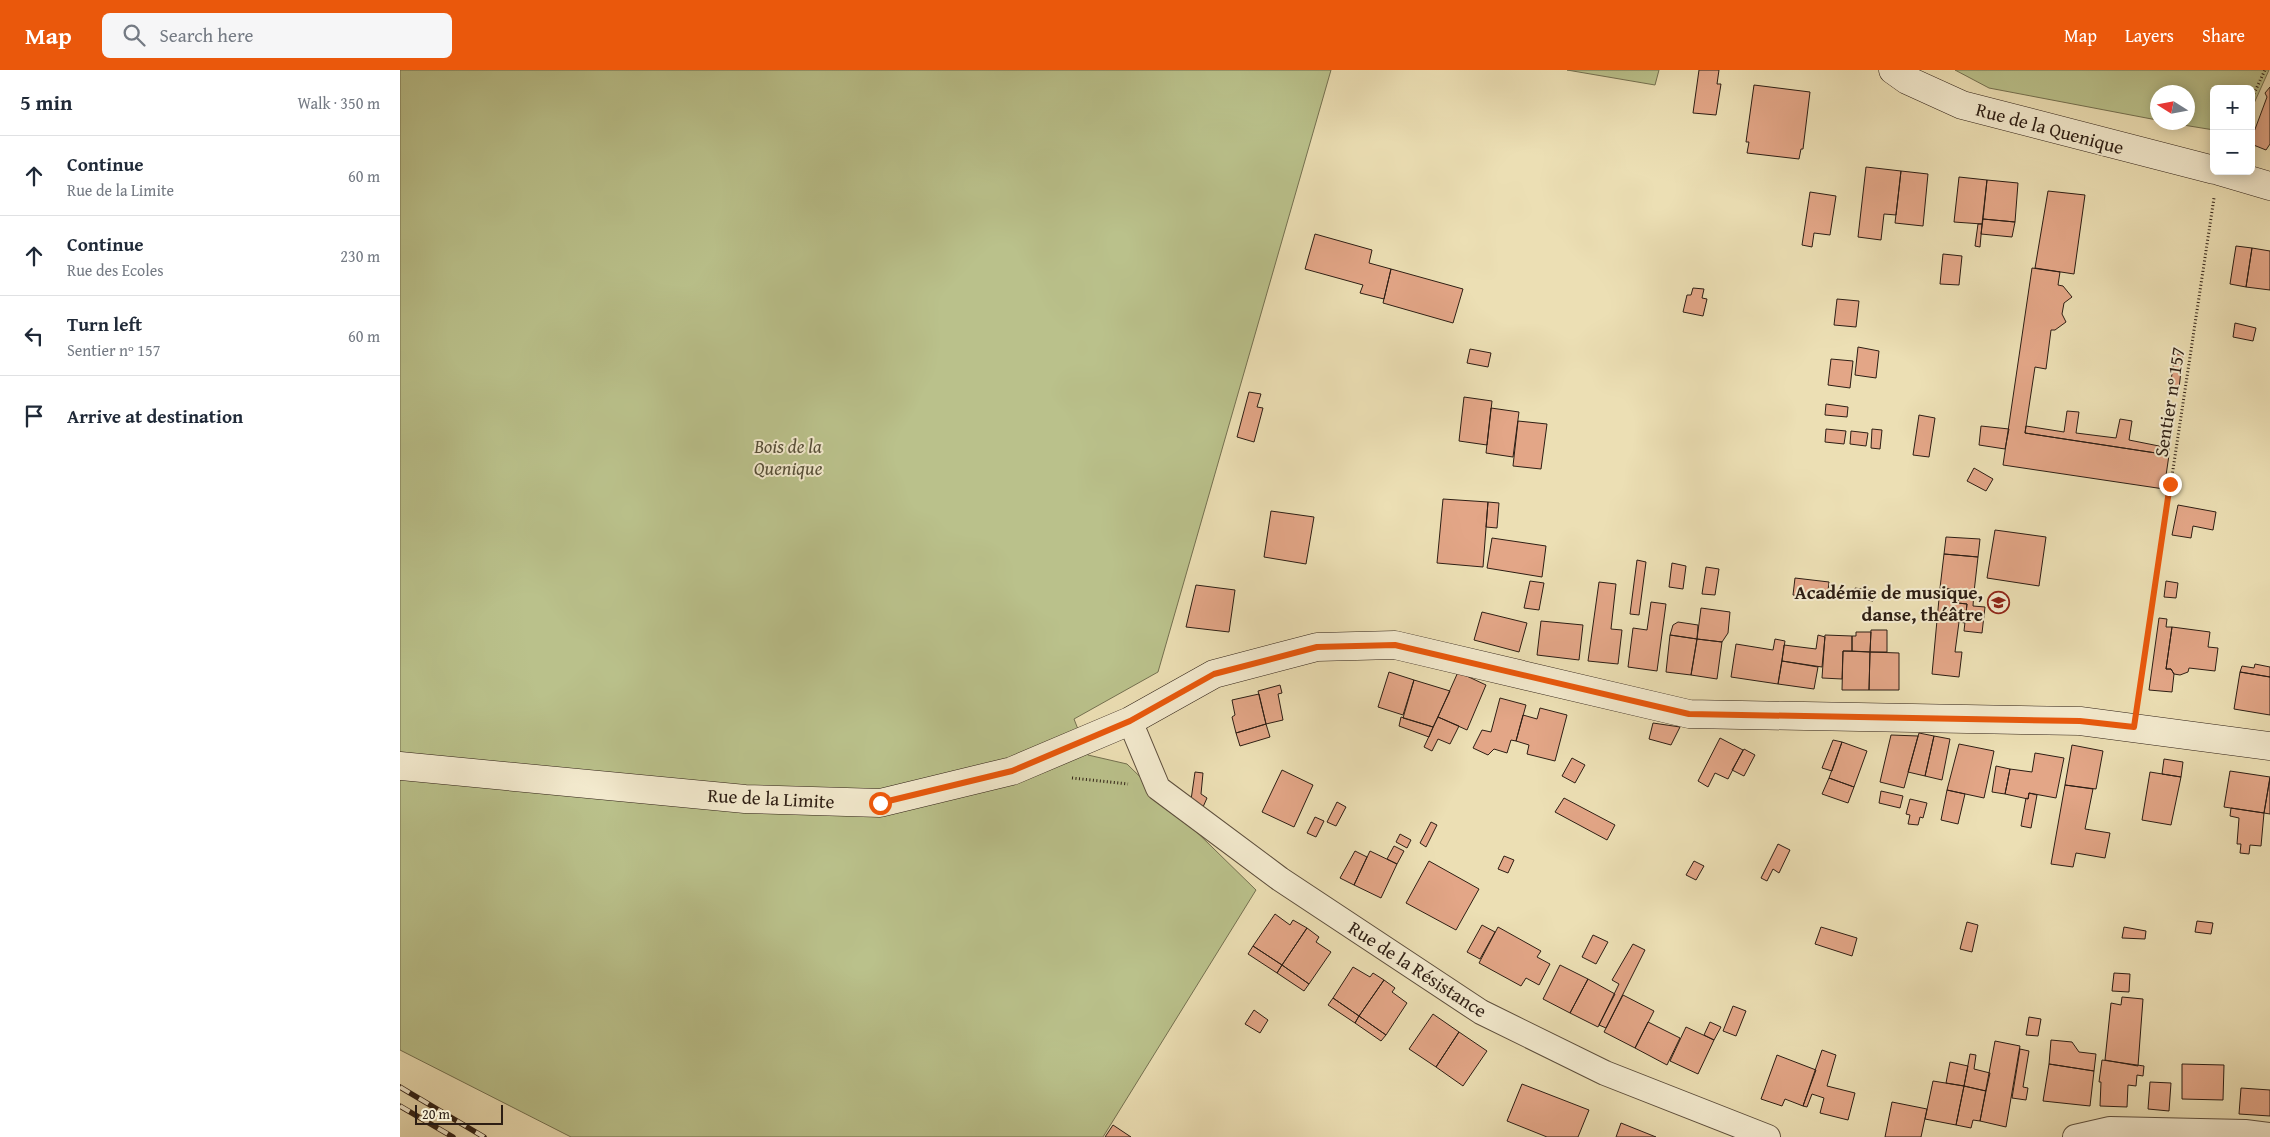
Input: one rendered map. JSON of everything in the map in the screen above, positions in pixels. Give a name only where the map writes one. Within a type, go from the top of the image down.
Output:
[{"type":"street","name":"Rue de la Quenique","points":[[1893,70],[1907,80],[1962,105],[2216,177],[2270,186]]},
{"type":"street","name":"Rue de la Limite","points":[[400,766],[745,798],[880,803],[1012,771],[1130,721],[1214,674],[1317,647],[1395,645],[1689,714],[2080,721],[2270,746]]},
{"type":"street","points":[[1130,721],[1158,788]]},
{"type":"street","name":"Rue de la Résistance","points":[[1158,788],[1280,879],[1481,1012],[1605,1073],[1768,1137]]},
{"type":"street","points":[[2075,1137],[2110,1129],[2245,1132],[2270,1135]]},
{"type":"path","points":[[2255,92],[2266,70]]},
{"type":"path","name":"Sentier nᵒ 157","points":[[2134,727],[2216,177]]},
{"type":"path","points":[[1070,778],[1158,788]]},
{"type":"green space","name":"Bois de la Quenique","points":[[400,70],[1331,70],[1158,672],[1074,719],[1088,755],[1127,764],[1256,890],[1103,1137],[571,1137],[400,1050]]},
{"type":"green space","points":[[1567,70],[1659,70],[1655,85]]},
{"type":"green space","points":[[1955,70],[2269,70],[2255,101],[2255,85],[2210,85],[2210,129],[2195,127],[2195,85],[2150,85],[2150,119],[1989,88]]},
{"type":"building","points":[[1699,70],[1719,70],[1717,84],[1721,84],[1716,115],[1693,113]]},
{"type":"building","points":[[1754,85],[1810,92],[1803,149],[1801,149],[1799,159],[1747,153],[1749,142],[1746,142]]},
{"type":"building","points":[[2270,87],[2270,144],[2266,150],[2255,146],[2255,129],[2267,97],[2265,93]]},
{"type":"building","points":[[1866,167],[1901,171],[1896,215],[1884,214],[1881,240],[1858,237]]},
{"type":"building","points":[[1901,171],[1928,174],[1923,226],[1895,223]]},
{"type":"building","points":[[1959,177],[1987,180],[1982,224],[1954,222]]},
{"type":"building","points":[[1987,180],[2018,183],[2015,222],[1983,219]]},
{"type":"building","points":[[2048,191],[2085,195],[2074,274],[2035,268]]},
{"type":"building","points":[[1810,192],[1836,196],[1830,235],[1814,233],[1812,247],[1802,245]]},
{"type":"building","points":[[1983,219],[2015,222],[2012,237],[1981,234]]},
{"type":"building","points":[[1978,224],[1982,224],[1980,247],[1975,246]]},
{"type":"building","points":[[1315,234],[1372,250],[1369,263],[1391,269],[1384,299],[1360,293],[1363,285],[1305,269]]},
{"type":"building","points":[[2236,246],[2252,248],[2246,287],[2230,284]]},
{"type":"building","points":[[2252,248],[2270,251],[2270,290],[2246,287]]},
{"type":"building","points":[[1943,254],[1962,256],[1959,285],[1940,284]]},
{"type":"building","points":[[2032,268],[2060,272],[2058,285],[2063,286],[2072,297],[2064,303],[2062,314],[2066,322],[2055,330],[2051,330],[2046,369],[2035,367],[2025,433],[2169,455],[2164,489],[2003,465]]},
{"type":"building","points":[[1391,269],[1463,289],[1453,323],[1383,303]]},
{"type":"building","points":[[1693,288],[1704,289],[1702,298],[1707,299],[1703,316],[1683,312],[1687,295],[1691,295]]},
{"type":"building","points":[[1837,299],[1859,301],[1856,327],[1834,325]]},
{"type":"building","points":[[2235,323],[2256,328],[2253,341],[2233,337]]},
{"type":"building","points":[[1858,347],[1879,351],[1876,378],[1855,375]]},
{"type":"building","points":[[1470,349],[1491,353],[1488,367],[1467,363]]},
{"type":"building","points":[[2175,354],[2183,354],[2179,388],[2170,387]]},
{"type":"building","points":[[1831,359],[1853,361],[1850,388],[1828,385]]},
{"type":"building","points":[[1249,392],[1261,394],[1257,407],[1263,408],[1254,442],[1237,437]]},
{"type":"building","points":[[1464,397],[1492,401],[1487,445],[1459,441]]},
{"type":"building","points":[[1826,404],[1848,407],[1847,417],[1825,415]]},
{"type":"building","points":[[1491,408],[1519,412],[1513,457],[1486,453]]},
{"type":"building","points":[[2067,411],[2079,412],[2076,433],[2116,438],[2120,419],[2132,421],[2129,440],[2169,448],[2169,455],[2025,433],[2026,426],[2064,432]]},
{"type":"building","points":[[1919,415],[1935,418],[1929,457],[1913,455]]},
{"type":"building","points":[[1518,421],[1547,424],[1541,469],[1513,466]]},
{"type":"building","points":[[1981,426],[2009,429],[2005,449],[1979,445]]},
{"type":"building","points":[[1826,429],[1846,431],[1844,444],[1825,442]]},
{"type":"building","points":[[1872,429],[1882,430],[1880,449],[1871,448]]},
{"type":"building","points":[[1851,431],[1868,433],[1866,446],[1850,444]]},
{"type":"building","points":[[1974,468],[1993,479],[1986,491],[1967,481]]},
{"type":"building","points":[[1443,499],[1488,502],[1483,567],[1437,563]]},
{"type":"building","points":[[1488,502],[1499,503],[1497,528],[1486,527]]},
{"type":"building","points":[[2178,505],[2216,512],[2213,530],[2193,526],[2191,538],[2172,535]]},
{"type":"building","points":[[1271,511],[1314,517],[1306,564],[1264,557]]},
{"type":"building","points":[[1995,530],[2046,537],[2039,586],[1987,578]]},
{"type":"building","points":[[1946,537],[1980,539],[1978,557],[1944,554]]},
{"type":"building","points":[[1492,538],[1546,546],[1542,577],[1487,568]]},
{"type":"building","points":[[1944,554],[1978,557],[1974,592],[1940,588]]},
{"type":"building","points":[[1637,560],[1646,562],[1639,615],[1630,614]]},
{"type":"building","points":[[1672,563],[1686,566],[1683,589],[1669,587]]},
{"type":"building","points":[[1706,567],[1719,569],[1715,595],[1702,594]]},
{"type":"building","points":[[1795,578],[1829,582],[1827,599],[1793,595]]},
{"type":"building","points":[[1530,581],[1544,583],[1539,610],[1524,608]]},
{"type":"building","points":[[2166,581],[2178,583],[2176,598],[2164,597]]},
{"type":"building","points":[[1599,582],[1616,584],[1611,629],[1622,630],[1618,664],[1588,661]]},
{"type":"building","points":[[1196,585],[1235,590],[1229,632],[1186,627]]},
{"type":"building","points":[[1855,588],[1875,591],[1873,601],[1854,598]]},
{"type":"building","points":[[1940,588],[1960,590],[1958,603],[1967,604],[1965,623],[1959,622],[1955,652],[1962,652],[1959,677],[1932,674]]},
{"type":"building","points":[[1960,590],[1974,592],[1973,606],[1985,607],[1982,633],[1964,631],[1967,604],[1958,603]]},
{"type":"building","points":[[1651,602],[1666,604],[1657,671],[1628,667],[1633,628],[1647,630]]},
{"type":"building","points":[[1701,608],[1730,612],[1728,633],[1722,642],[1697,639]]},
{"type":"building","points":[[1482,612],[1527,623],[1519,652],[1474,640]]},
{"type":"building","points":[[2159,618],[2167,619],[2166,627],[2172,627],[2166,669],[2171,669],[2174,674],[2172,692],[2149,690]]},
{"type":"building","points":[[1541,621],[1583,625],[1579,660],[1537,655]]},
{"type":"building","points":[[1678,622],[1698,625],[1697,639],[1670,635],[1673,625]]},
{"type":"building","points":[[2172,627],[2210,632],[2208,647],[2218,648],[2215,671],[2189,668],[2188,672],[2180,675],[2174,674],[2171,669],[2166,669]]},
{"type":"building","points":[[1871,630],[1887,630],[1887,652],[1870,652]]},
{"type":"building","points":[[1856,632],[1871,632],[1870,652],[1852,651],[1852,636],[1856,636]]},
{"type":"building","points":[[1670,635],[1697,639],[1691,675],[1666,672]]},
{"type":"building","points":[[1818,635],[1825,637],[1822,667],[1782,661],[1784,645],[1816,649]]},
{"type":"building","points":[[1825,635],[1852,636],[1852,651],[1843,651],[1842,679],[1822,678]]},
{"type":"building","points":[[1697,639],[1722,642],[1717,679],[1691,675]]},
{"type":"building","points":[[1775,639],[1785,641],[1778,684],[1731,677],[1736,644],[1773,650]]},
{"type":"building","points":[[1843,651],[1870,652],[1869,690],[1842,690]]},
{"type":"building","points":[[1870,652],[1899,653],[1899,690],[1869,690]]},
{"type":"building","points":[[1782,661],[1818,667],[1814,689],[1778,684]]},
{"type":"building","points":[[2255,664],[2270,667],[2270,677],[2240,672],[2242,666],[2254,668]]},
{"type":"building","points":[[1389,672],[1414,680],[1403,715],[1378,707]]},
{"type":"building","points":[[1458,672],[1486,685],[1467,730],[1438,717]]},
{"type":"building","points":[[2240,672],[2270,677],[2270,715],[2234,709]]},
{"type":"building","points":[[1414,680],[1450,691],[1433,727],[1403,718]]},
{"type":"building","points":[[1280,685],[1282,693],[1278,694],[1283,720],[1266,724],[1258,691]]},
{"type":"building","points":[[1259,694],[1266,724],[1236,733],[1232,717],[1235,715],[1232,700]]},
{"type":"building","points":[[1500,698],[1526,705],[1516,741],[1511,740],[1507,753],[1494,749],[1488,755],[1473,748],[1482,730],[1491,732]]},
{"type":"building","points":[[1540,708],[1567,715],[1555,761],[1527,754],[1529,745],[1516,741],[1523,715],[1537,719]]},
{"type":"building","points":[[1401,717],[1433,727],[1429,737],[1399,726]]},
{"type":"building","points":[[1438,717],[1459,726],[1450,744],[1438,739],[1432,751],[1424,747]]},
{"type":"building","points":[[1653,723],[1680,727],[1671,745],[1649,739]]},
{"type":"building","points":[[1266,724],[1270,737],[1240,746],[1236,733]]},
{"type":"building","points":[[1919,733],[1934,736],[1925,776],[1908,772]]},
{"type":"building","points":[[1891,735],[1918,736],[1904,788],[1880,782]]},
{"type":"building","points":[[1934,736],[1950,739],[1942,780],[1925,776]]},
{"type":"building","points":[[1720,738],[1743,750],[1728,779],[1715,773],[1708,787],[1698,781]]},
{"type":"building","points":[[1833,740],[1842,742],[1832,771],[1822,768]]},
{"type":"building","points":[[1842,742],[1867,751],[1854,787],[1829,778]]},
{"type":"building","points":[[1959,744],[1994,751],[1984,798],[1947,790]]},
{"type":"building","points":[[2072,745],[2103,751],[2096,789],[2065,785]]},
{"type":"building","points":[[1744,749],[1755,755],[1744,776],[1732,770]]},
{"type":"building","points":[[2035,753],[2064,758],[2056,798],[2029,793],[2028,799],[2005,794],[2010,769],[2032,772]]},
{"type":"building","points":[[1572,758],[1585,765],[1575,783],[1562,776]]},
{"type":"building","points":[[2164,759],[2183,762],[2181,777],[2162,774]]},
{"type":"building","points":[[1996,766],[2010,769],[2005,794],[1992,792]]},
{"type":"building","points":[[1282,770],[1313,785],[1294,827],[1262,812]]},
{"type":"building","points":[[2230,771],[2270,777],[2264,813],[2224,807]]},
{"type":"building","points":[[1195,772],[1203,773],[1201,794],[1207,798],[1203,807],[1191,800]]},
{"type":"building","points":[[2150,772],[2181,777],[2171,825],[2142,820]]},
{"type":"building","points":[[1829,778],[1854,787],[1848,803],[1822,794]]},
{"type":"building","points":[[2270,778],[2270,814],[2264,813]]},
{"type":"building","points":[[2065,785],[2093,789],[2085,829],[2110,833],[2105,858],[2076,853],[2073,867],[2051,864]]},
{"type":"building","points":[[1947,790],[1965,794],[1958,824],[1941,820]]},
{"type":"building","points":[[1881,791],[1903,796],[1900,808],[1879,803]]},
{"type":"building","points":[[2029,793],[2037,795],[2031,828],[2021,826],[2026,798],[2028,799]]},
{"type":"building","points":[[1564,798],[1615,825],[1607,840],[1555,812]]},
{"type":"building","points":[[1910,799],[1927,803],[1923,818],[1920,817],[1918,825],[1908,824],[1910,815],[1906,814]]},
{"type":"building","points":[[1337,802],[1346,807],[1336,826],[1327,822]]},
{"type":"building","points":[[2231,808],[2264,813],[2261,846],[2250,845],[2249,854],[2240,853],[2241,844],[2237,844],[2239,818],[2230,816]]},
{"type":"building","points":[[1315,817],[1324,821],[1316,837],[1307,833]]},
{"type":"building","points":[[1431,822],[1437,825],[1426,847],[1420,843]]},
{"type":"building","points":[[1400,834],[1411,840],[1407,848],[1396,842]]},
{"type":"building","points":[[1778,844],[1790,850],[1779,873],[1773,869],[1767,881],[1761,878]]},
{"type":"building","points":[[1394,846],[1404,851],[1397,864],[1387,859]]},
{"type":"building","points":[[1355,851],[1367,857],[1354,885],[1340,878]]},
{"type":"building","points":[[1370,851],[1397,864],[1381,898],[1354,885]]},
{"type":"building","points":[[1504,856],[1514,860],[1508,873],[1498,869]]},
{"type":"building","points":[[1429,861],[1479,889],[1456,930],[1406,903]]},
{"type":"building","points":[[1694,861],[1704,866],[1696,880],[1686,875]]},
{"type":"building","points":[[1275,914],[1290,925],[1293,920],[1307,928],[1282,965],[1253,946]]},
{"type":"building","points":[[2197,921],[2213,923],[2211,934],[2195,932]]},
{"type":"building","points":[[1967,922],[1978,925],[1972,952],[1960,949]]},
{"type":"building","points":[[1482,925],[1495,932],[1480,959],[1467,952]]},
{"type":"building","points":[[1498,927],[1541,951],[1537,957],[1550,964],[1539,985],[1526,978],[1521,986],[1479,963]]},
{"type":"building","points":[[1821,927],[1857,938],[1852,956],[1815,944]]},
{"type":"building","points":[[2124,927],[2146,931],[2145,939],[2122,938]]},
{"type":"building","points":[[1307,928],[1319,937],[1316,942],[1331,952],[1309,984],[1282,965]]},
{"type":"building","points":[[1593,935],[1608,942],[1596,964],[1582,957]]},
{"type":"building","points":[[1633,944],[1645,950],[1606,1028],[1599,1025],[1619,984],[1612,980]]},
{"type":"building","points":[[1253,946],[1282,965],[1277,973],[1248,954]]},
{"type":"building","points":[[1282,965],[1309,984],[1304,991],[1277,973]]},
{"type":"building","points":[[1560,965],[1588,979],[1570,1013],[1543,999]]},
{"type":"building","points":[[1353,967],[1370,977],[1373,973],[1384,980],[1359,1016],[1333,998]]},
{"type":"building","points":[[2114,973],[2130,974],[2129,992],[2112,991]]},
{"type":"building","points":[[1588,979],[1615,994],[1598,1027],[1570,1013]]},
{"type":"building","points":[[1384,980],[1395,988],[1392,992],[1407,1003],[1386,1035],[1359,1016]]},
{"type":"building","points":[[1623,995],[1654,1011],[1635,1048],[1604,1032]]},
{"type":"building","points":[[2122,997],[2143,999],[2138,1066],[2105,1060],[2111,1003],[2121,1005]]},
{"type":"building","points":[[1333,998],[1359,1016],[1355,1023],[1328,1005]]},
{"type":"building","points":[[1733,1006],[1746,1011],[1736,1036],[1723,1031]]},
{"type":"building","points":[[1254,1010],[1268,1020],[1260,1033],[1245,1024]]},
{"type":"building","points":[[1433,1014],[1459,1032],[1436,1067],[1409,1049]]},
{"type":"building","points":[[1359,1016],[1386,1035],[1381,1041],[1355,1023]]},
{"type":"building","points":[[2029,1017],[2041,1019],[2038,1036],[2026,1035]]},
{"type":"building","points":[[1648,1022],[1680,1038],[1667,1065],[1635,1048]]},
{"type":"building","points":[[1710,1022],[1721,1027],[1714,1040],[1704,1035]]},
{"type":"building","points":[[1686,1027],[1714,1040],[1698,1074],[1670,1061]]},
{"type":"building","points":[[1459,1032],[1487,1051],[1463,1086],[1436,1067]]},
{"type":"building","points":[[2051,1040],[2072,1042],[2079,1052],[2096,1054],[2094,1071],[2049,1064]]},
{"type":"building","points":[[1995,1041],[2020,1046],[2006,1127],[1980,1121]]},
{"type":"building","points":[[2020,1049],[2029,1051],[2023,1087],[2028,1088],[2026,1100],[2012,1098]]},
{"type":"building","points":[[1822,1050],[1836,1055],[1827,1086],[1855,1093],[1848,1120],[1820,1113],[1824,1098],[1812,1094],[1807,1107],[1803,1106]]},
{"type":"building","points":[[1970,1054],[1976,1055],[1974,1069],[1990,1073],[1986,1091],[1964,1086]]},
{"type":"building","points":[[1777,1055],[1816,1070],[1803,1106],[1785,1099],[1782,1106],[1761,1099]]},
{"type":"building","points":[[2102,1060],[2144,1066],[2143,1076],[2137,1075],[2136,1086],[2128,1085],[2127,1107],[2100,1106],[2101,1082],[2099,1082]]},
{"type":"building","points":[[1950,1062],[1968,1066],[1964,1086],[1946,1083]]},
{"type":"building","points":[[2049,1064],[2094,1071],[2090,1106],[2043,1101]]},
{"type":"building","points":[[2182,1064],[2224,1065],[2223,1100],[2182,1099]]},
{"type":"building","points":[[1933,1081],[1964,1086],[1956,1125],[1925,1119]]},
{"type":"building","points":[[2150,1082],[2171,1083],[2169,1111],[2148,1109]]},
{"type":"building","points":[[1522,1084],[1589,1110],[1578,1137],[1547,1137],[1507,1121]]},
{"type":"building","points":[[1964,1086],[1986,1091],[1980,1121],[1973,1120],[1971,1128],[1956,1125]]},
{"type":"building","points":[[2241,1088],[2270,1090],[2270,1116],[2239,1114]]},
{"type":"building","points":[[1892,1102],[1927,1109],[1921,1137],[1885,1137]]},
{"type":"building","points":[[1621,1123],[1656,1137],[1616,1137]]},
{"type":"building","points":[[1113,1125],[1131,1137],[1105,1137]]},
{"type":"railway","points":[[400,1087],[484,1137]]},
{"type":"railway","points":[[400,1106],[453,1137]]},
{"type":"place","name":"Académie de musique, danse, théâtre","points":[[1999,603]]},
{"type":"route","points":[[880,803],[1012,771],[1130,721],[1214,674],[1317,647],[1395,645],[1689,714],[2080,721],[2134,727],[2170,484]]}]
